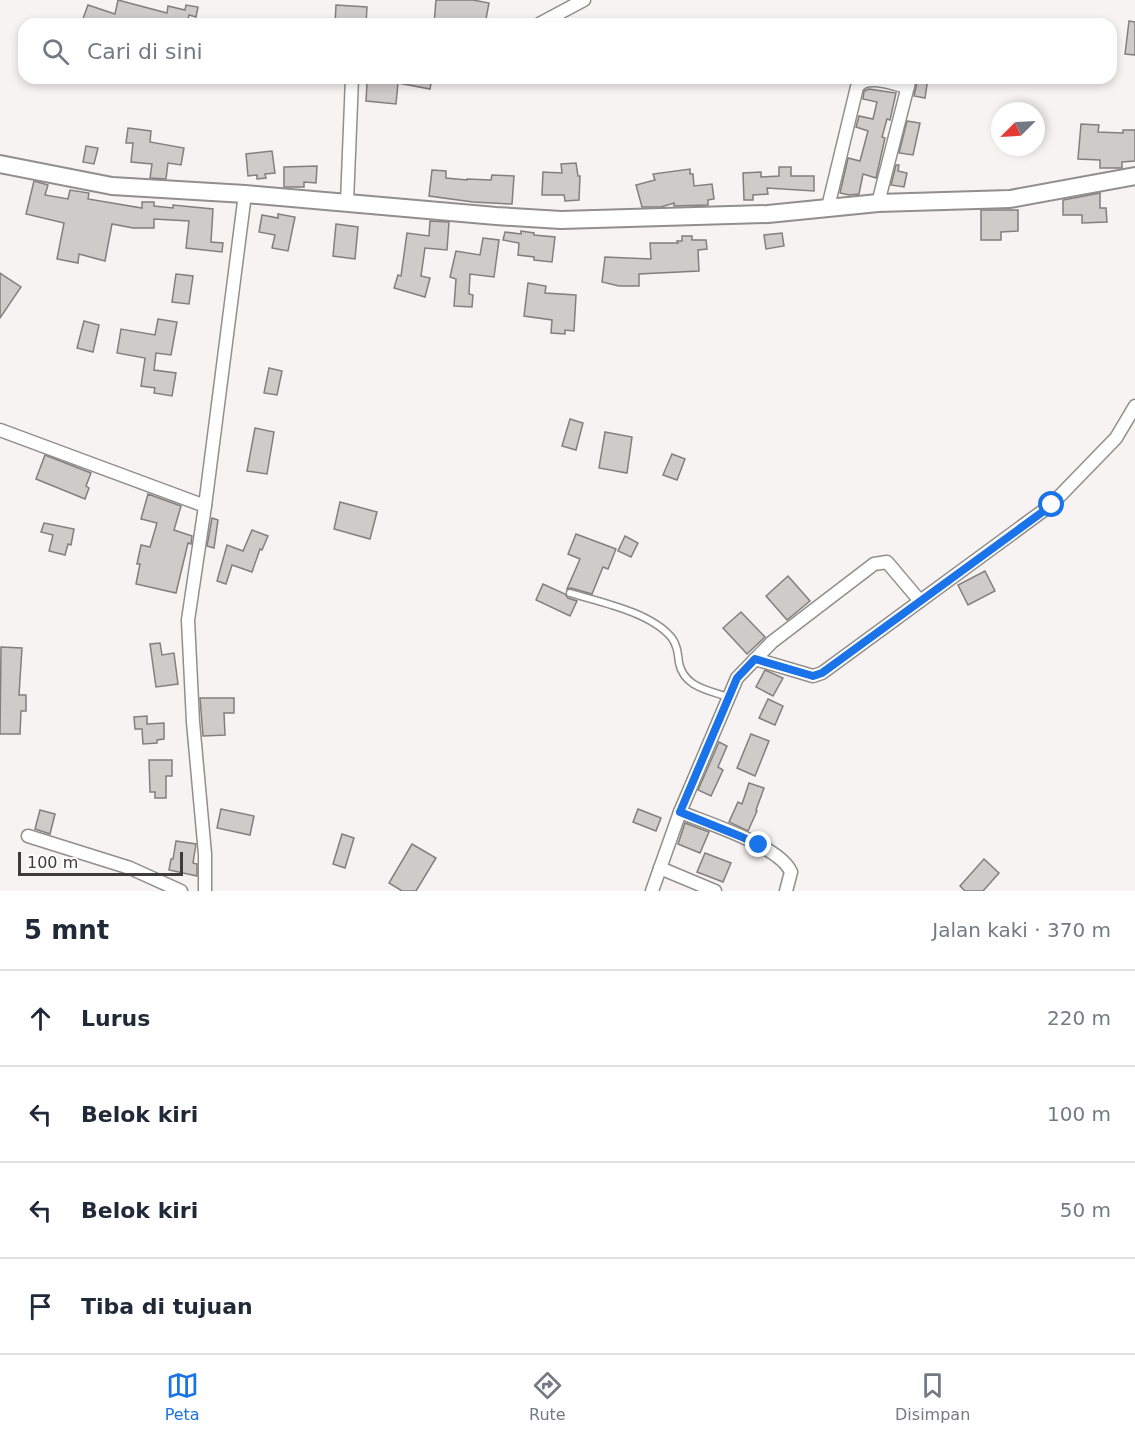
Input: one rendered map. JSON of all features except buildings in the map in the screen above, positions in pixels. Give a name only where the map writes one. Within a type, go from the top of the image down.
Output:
[{"type":"street","points":[[550,18],[584,0]]},
{"type":"street","points":[[347,202],[352,84]]},
{"type":"street","points":[[828,207],[859,84]]},
{"type":"street","points":[[878,203],[908,84]]},
{"type":"street","points":[[0,164],[112,186],[245,194],[561,220],[768,214],[878,203],[1010,199],[1135,176]]},
{"type":"street","points":[[204,891],[205,854],[193,722],[188,621],[245,194]]},
{"type":"street","points":[[755,659],[813,676],[822,673],[1052,505],[1116,438],[1135,406]]},
{"type":"street","points":[[0,430],[205,506]]},
{"type":"street","points":[[652,891],[680,812],[737,678],[772,642],[874,564],[887,562],[920,602]]},
{"type":"street","points":[[680,812],[750,840],[783,861],[791,872],[786,891]]},
{"type":"street","points":[[28,836],[130,868],[181,891]]},
{"type":"street","points":[[660,868],[715,891]]},
{"type":"lane","points":[[570,593],[620,608],[648,620],[669,635],[675,643],[681,672],[687,681],[729,698]]},
{"type":"route","points":[[759,845],[680,812],[737,678],[755,659],[813,676],[822,673],[1052,505]]}]
